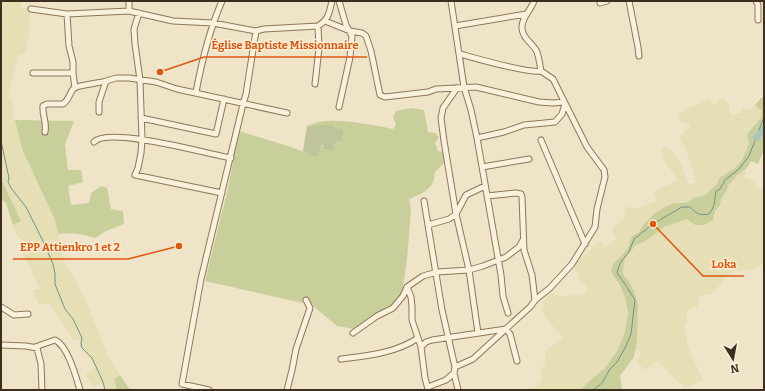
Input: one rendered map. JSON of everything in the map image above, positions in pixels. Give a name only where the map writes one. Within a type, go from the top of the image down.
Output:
[{"type":"street","points":[[129,1],[129,11]]},
{"type":"street","points":[[196,92],[203,57],[213,23],[222,1]]},
{"type":"street","points":[[31,9],[67,14],[129,11],[173,21],[213,23],[256,31],[264,29],[318,26],[325,21],[329,15],[332,1]]},
{"type":"street","points":[[339,1],[346,25],[352,36],[350,57],[339,107]]},
{"type":"street","points":[[451,1],[464,87],[477,138],[503,296],[508,313]]},
{"type":"street","points":[[454,367],[473,359],[531,306],[535,300],[550,288],[572,264],[596,227],[597,209],[605,176],[604,170],[588,147],[553,79],[541,70],[536,50],[524,37],[522,27],[526,14],[534,1]]},
{"type":"street","points":[[600,3],[607,1]]},
{"type":"street","points":[[629,1],[639,56]]},
{"type":"street","points":[[756,1],[758,5],[758,20]]},
{"type":"street","points":[[139,13],[134,29],[140,80],[142,139],[141,153],[135,175],[222,193]]},
{"type":"street","points":[[45,132],[47,124],[43,110],[44,106],[47,104],[63,104],[70,97],[75,88],[73,62],[69,46],[67,14]]},
{"type":"street","points":[[455,26],[526,14]]},
{"type":"street","points":[[325,21],[350,31],[362,33],[366,36],[371,51],[380,95],[384,97],[428,92],[436,89],[476,86],[539,102],[565,103]]},
{"type":"street","points":[[315,84],[319,48],[318,26]]},
{"type":"street","points":[[209,390],[182,384],[198,291],[246,94],[256,31]]},
{"type":"street","points":[[460,54],[537,72],[541,70]]},
{"type":"street","points":[[33,73],[73,73]]},
{"type":"street","points":[[75,88],[123,78],[140,80],[156,82],[177,89],[287,113]]},
{"type":"street","points":[[99,112],[100,102],[106,81]]},
{"type":"street","points":[[457,88],[443,108],[442,118],[444,142],[456,214],[469,270],[478,333]]},
{"type":"street","points":[[141,118],[216,134],[224,99]]},
{"type":"street","points":[[477,138],[524,126],[555,122],[562,114],[565,103]]},
{"type":"street","points":[[94,142],[100,137],[142,139],[231,158]]},
{"type":"street","points":[[541,140],[585,244]]},
{"type":"street","points":[[482,167],[529,159]]},
{"type":"street","points":[[428,225],[448,220],[456,214],[466,194],[485,186]]},
{"type":"street","points":[[487,196],[516,192],[521,194],[524,250],[532,275],[535,300]]},
{"type":"street","points":[[424,201],[442,310],[458,390]]},
{"type":"street","points":[[353,332],[377,316],[393,308],[403,296],[407,287],[423,276],[436,272],[469,270],[498,261],[519,247],[523,240]]},
{"type":"street","points":[[407,287],[411,297],[412,320],[421,347],[428,389],[446,380],[454,373]]},
{"type":"street","points":[[287,390],[296,349],[310,308],[306,300]]},
{"type":"street","points":[[1,307],[14,315],[28,314]]},
{"type":"street","points":[[421,347],[426,342],[506,329]]},
{"type":"street","points":[[506,329],[510,334],[517,361]]},
{"type":"street","points":[[341,359],[382,353],[411,343],[418,338]]},
{"type":"street","points":[[1,345],[35,347],[55,340],[58,342],[68,358],[80,390]]},
{"type":"street","points":[[35,347],[38,350],[41,364],[42,390]]},
{"type":"shaded area","points":[[1,1],[21,1],[21,8],[30,9],[30,25],[26,53],[18,56],[8,99],[12,99],[13,112],[22,149],[55,220],[64,262],[84,296],[108,356],[120,375],[114,379],[117,390],[105,390],[102,384],[92,387],[86,374],[96,368],[80,346],[80,340],[74,340],[50,304],[38,304],[33,290],[40,289],[19,244],[24,243],[22,238],[18,238],[14,230],[13,225],[21,221],[1,179]]},
{"type":"shaded area","points":[[710,98],[714,105],[723,98],[728,102],[731,115],[742,113],[741,108],[750,110],[755,105],[762,111],[742,160],[735,168],[719,178],[717,184],[705,195],[694,198],[686,203],[674,203],[665,207],[643,225],[639,232],[632,236],[628,248],[620,255],[614,277],[619,283],[625,297],[628,314],[624,335],[616,353],[604,369],[581,390],[532,390],[542,379],[540,370],[545,364],[545,351],[563,338],[543,312],[543,302],[552,293],[567,296],[574,293],[578,296],[587,292],[585,284],[578,278],[577,271],[573,271],[579,260],[601,240],[605,246],[612,244],[616,238],[611,231],[616,224],[626,217],[624,210],[629,206],[632,208],[638,208],[656,201],[653,193],[660,188],[678,180],[663,159],[661,149],[666,147],[674,152],[683,168],[688,184],[696,182],[686,150],[679,138],[691,125],[680,121],[677,114]]},
{"type":"shaded area","points":[[747,168],[744,177],[756,182],[757,188],[764,189],[764,263],[756,269],[736,271],[726,275],[719,286],[710,295],[704,294],[698,298],[698,306],[686,311],[687,322],[684,325],[688,347],[703,380],[685,388],[657,361],[645,370],[637,362],[642,350],[635,351],[637,342],[637,327],[629,281],[623,274],[625,258],[636,245],[644,242],[664,227],[687,219],[695,225],[704,225],[712,220],[728,186],[737,175]]},
{"type":"green space","points":[[764,97],[764,150],[758,164],[751,161],[747,168],[737,175],[728,186],[721,199],[720,205],[715,211],[713,220],[704,225],[695,225],[687,219],[664,227],[644,242],[636,245],[625,258],[623,274],[629,281],[634,291],[638,305],[637,342],[634,357],[620,376],[622,390],[581,390],[604,369],[616,353],[624,335],[628,314],[625,297],[619,283],[611,271],[613,264],[628,248],[632,236],[639,232],[643,225],[654,214],[674,203],[686,203],[694,198],[705,195],[717,184],[719,178],[735,168],[742,160],[749,144],[747,134],[760,119],[762,111],[755,105],[761,98]]},
{"type":"green space","points":[[411,108],[424,110],[428,132],[435,133],[439,137],[435,143],[438,151],[446,152],[445,162],[435,172],[430,187],[423,193],[409,199],[411,211],[402,294],[389,309],[371,317],[354,329],[337,326],[305,297],[302,303],[205,281],[228,188],[239,131],[310,154],[320,146],[333,146],[338,141],[336,128],[320,125],[307,126],[321,122],[342,121],[393,129],[396,125],[393,117],[396,111]]},
{"type":"green space","points":[[15,120],[74,121],[65,144],[68,170],[81,170],[83,182],[68,186],[71,205],[89,203],[91,193],[101,186],[107,188],[111,209],[123,211],[124,224],[106,231],[95,238],[86,235],[68,233],[58,234],[55,220],[22,149]]},
{"type":"green space","points":[[332,125],[336,128],[342,129],[342,141],[338,141],[333,146],[335,148],[332,151],[325,149],[323,145],[320,146],[320,151],[317,156],[312,156],[303,151],[307,126]]},
{"type":"green space","points":[[1,179],[21,221],[13,225],[6,203],[1,200]]},
{"type":"green space","points":[[120,375],[130,390],[117,390],[114,379]]},
{"type":"waterway","points":[[593,390],[602,383],[610,369],[617,362],[631,334],[635,300],[617,273],[620,263],[629,252],[634,239],[653,224],[682,207],[690,207],[701,215],[709,214],[714,205],[716,191],[720,189],[725,180],[739,169],[749,156],[764,117]]},
{"type":"waterway","points":[[756,138],[764,129]]},
{"type":"waterway","points":[[1,141],[9,178],[8,182],[26,207],[43,241],[53,264],[55,284],[65,309],[73,319],[82,338],[82,348],[92,358],[105,390]]},
{"type":"place","name":"Église Baptiste Missionnaire","points":[[160,72]]},
{"type":"place","name":"Loka","points":[[653,224]]},
{"type":"place","name":"EPP Attienkro 1 et 2","points":[[179,246]]}]
